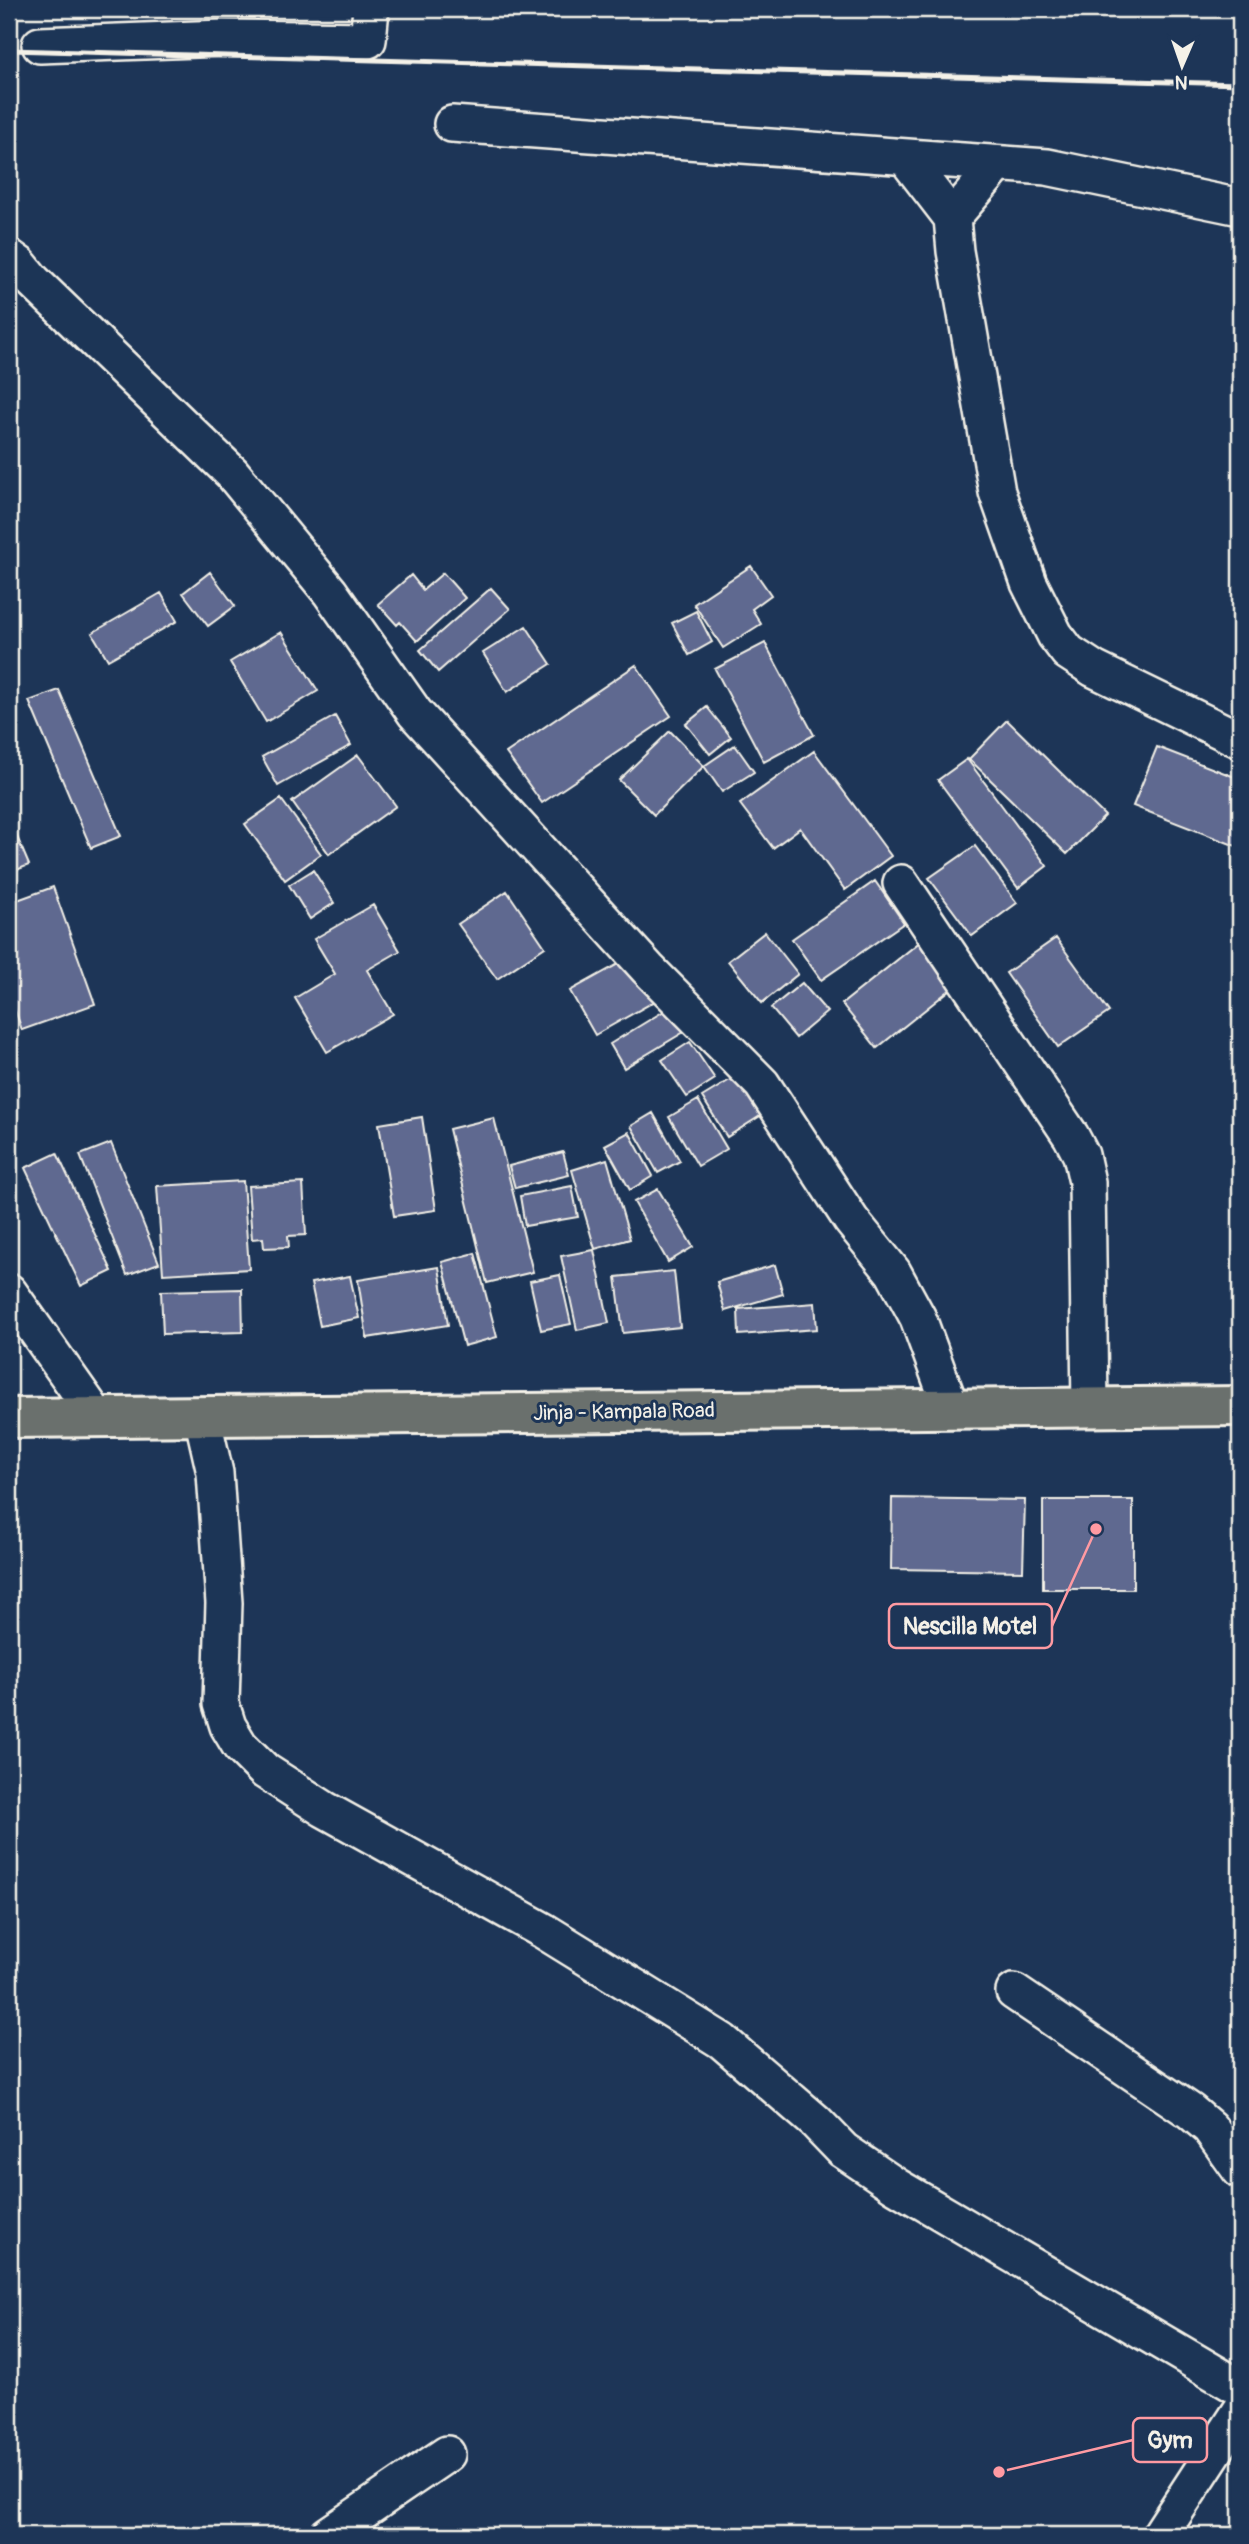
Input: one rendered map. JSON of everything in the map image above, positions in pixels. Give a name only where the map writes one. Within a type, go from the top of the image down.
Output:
[{"type":"highway","name":"Jinja - Kampala Road","points":[[9,1418],[1240,1406]]},
{"type":"street","points":[[40,45],[223,38],[368,40],[371,9]]},
{"type":"street","points":[[452,124],[1047,167],[1240,206]]},
{"type":"street","points":[[905,157],[952,218],[955,251],[997,492],[1029,583],[1055,635],[1068,652],[1094,670],[1240,740]]},
{"type":"street","points":[[952,218],[998,164]]},
{"type":"street","points":[[9,257],[232,473],[330,592],[415,713],[648,969],[762,1084],[851,1220],[893,1272],[918,1318],[950,1408]]},
{"type":"street","points":[[901,883],[1072,1136],[1081,1155],[1087,1182],[1090,1407]]},
{"type":"street","points":[[9,1292],[97,1417]]},
{"type":"street","points":[[202,1416],[215,1473],[224,1603],[220,1704],[228,1727],[240,1746],[265,1771],[324,1809],[544,1931],[710,2034],[816,2121],[853,2158],[1240,2388]]},
{"type":"street","points":[[1014,1992],[1190,2111],[1210,2128],[1240,2170]]},
{"type":"street","points":[[1160,2535],[1240,2412]]},
{"type":"street","points":[[328,2535],[447,2454]]},
{"type":"building","points":[[751,566],[771,595],[752,609],[761,624],[723,648],[694,604]]},
{"type":"building","points":[[210,572],[235,606],[208,626],[183,593]]},
{"type":"building","points":[[443,573],[465,598],[417,641],[400,622],[397,625],[378,604],[411,575],[423,590]]},
{"type":"building","points":[[491,588],[510,609],[438,672],[420,650]]},
{"type":"building","points":[[161,593],[177,621],[108,660],[92,633]]},
{"type":"building","points":[[696,611],[712,642],[689,655],[672,623]]},
{"type":"building","points":[[526,626],[551,664],[507,692],[483,653]]},
{"type":"building","points":[[281,632],[318,691],[266,722],[230,662]]},
{"type":"building","points":[[765,643],[814,735],[764,762],[715,669]]},
{"type":"building","points":[[636,665],[671,716],[542,803],[506,753]]},
{"type":"building","points":[[59,690],[121,836],[91,848],[29,701]]},
{"type":"building","points":[[707,707],[731,737],[710,754],[686,724]]},
{"type":"building","points":[[335,716],[351,745],[278,786],[262,757]]},
{"type":"building","points":[[1007,720],[1105,816],[1067,854],[969,759]]},
{"type":"building","points":[[670,731],[704,766],[654,815],[619,780]]},
{"type":"building","points":[[735,745],[754,772],[722,792],[704,766]]},
{"type":"building","points":[[1157,747],[1240,779],[1240,836],[1236,846],[1133,806]]},
{"type":"building","points":[[814,751],[891,856],[845,890],[800,828],[773,848],[740,804]]},
{"type":"building","points":[[358,755],[396,806],[329,854],[292,802]]},
{"type":"building","points":[[967,759],[1047,866],[1018,888],[938,780]]},
{"type":"building","points":[[281,799],[321,854],[285,880],[245,824]]},
{"type":"building","points":[[9,818],[29,865],[9,873]]},
{"type":"building","points":[[975,846],[1017,903],[972,936],[929,878]]},
{"type":"building","points":[[313,870],[334,903],[310,919],[289,885]]},
{"type":"building","points":[[875,881],[904,923],[821,980],[792,939]]},
{"type":"building","points":[[53,887],[95,1004],[22,1030],[9,993],[9,903]]},
{"type":"building","points":[[507,891],[545,947],[497,979],[458,924]]},
{"type":"building","points":[[373,905],[400,951],[367,970],[393,1014],[327,1052],[295,998],[335,974],[314,939]]},
{"type":"building","points":[[765,932],[798,974],[762,1003],[728,961]]},
{"type":"building","points":[[1056,938],[1109,1012],[1058,1047],[1006,973]]},
{"type":"building","points":[[921,941],[956,985],[877,1048],[842,1004]]},
{"type":"building","points":[[631,957],[655,1001],[595,1035],[570,991]]},
{"type":"building","points":[[802,983],[827,1012],[796,1038],[771,1008]]},
{"type":"building","points":[[669,1008],[684,1032],[624,1068],[610,1044]]},
{"type":"building","points":[[690,1042],[715,1079],[687,1097],[662,1060]]},
{"type":"building","points":[[743,1072],[768,1111],[727,1137],[702,1097]]},
{"type":"building","points":[[698,1100],[727,1149],[698,1166],[669,1117]]},
{"type":"building","points":[[653,1113],[680,1161],[658,1173],[631,1126]]},
{"type":"building","points":[[422,1117],[436,1210],[394,1216],[379,1124]]},
{"type":"building","points":[[494,1118],[533,1272],[487,1283],[449,1129]]},
{"type":"building","points":[[629,1132],[653,1176],[630,1190],[605,1145]]},
{"type":"building","points":[[111,1143],[159,1263],[127,1275],[80,1155]]},
{"type":"building","points":[[563,1152],[569,1175],[515,1188],[509,1166]]},
{"type":"building","points":[[57,1153],[112,1271],[81,1286],[25,1168]]},
{"type":"building","points":[[607,1159],[630,1239],[595,1249],[572,1170]]},
{"type":"building","points":[[243,1181],[249,1269],[163,1274],[157,1186]]},
{"type":"building","points":[[303,1183],[306,1235],[288,1236],[289,1247],[264,1248],[263,1238],[252,1239],[248,1186]]},
{"type":"building","points":[[572,1186],[578,1217],[525,1226],[520,1196]]},
{"type":"building","points":[[658,1189],[693,1247],[668,1262],[634,1202]]},
{"type":"building","points":[[594,1250],[609,1323],[577,1330],[561,1256]]},
{"type":"building","points":[[475,1253],[497,1337],[464,1346],[442,1262]]},
{"type":"building","points":[[775,1265],[783,1294],[725,1311],[717,1282]]},
{"type":"building","points":[[439,1267],[448,1325],[367,1338],[358,1280]]},
{"type":"building","points":[[674,1271],[680,1327],[623,1333],[616,1277]]},
{"type":"building","points":[[560,1275],[571,1324],[541,1330],[530,1281]]},
{"type":"building","points":[[350,1276],[359,1318],[320,1326],[311,1283]]},
{"type":"building","points":[[242,1289],[243,1332],[163,1334],[161,1291]]},
{"type":"building","points":[[815,1303],[817,1329],[739,1335],[738,1309]]},
{"type":"building","points":[[892,1498],[1025,1500],[1023,1571],[891,1569]]},
{"type":"building","points":[[1043,1500],[1133,1500],[1133,1589],[1043,1589]]},
{"type":"railway","points":[[9,50],[1240,84]]},
{"type":"place","name":"Nescilla Motel","points":[[1096,1529]]},
{"type":"place","name":"Gym","points":[[999,2472]]}]
